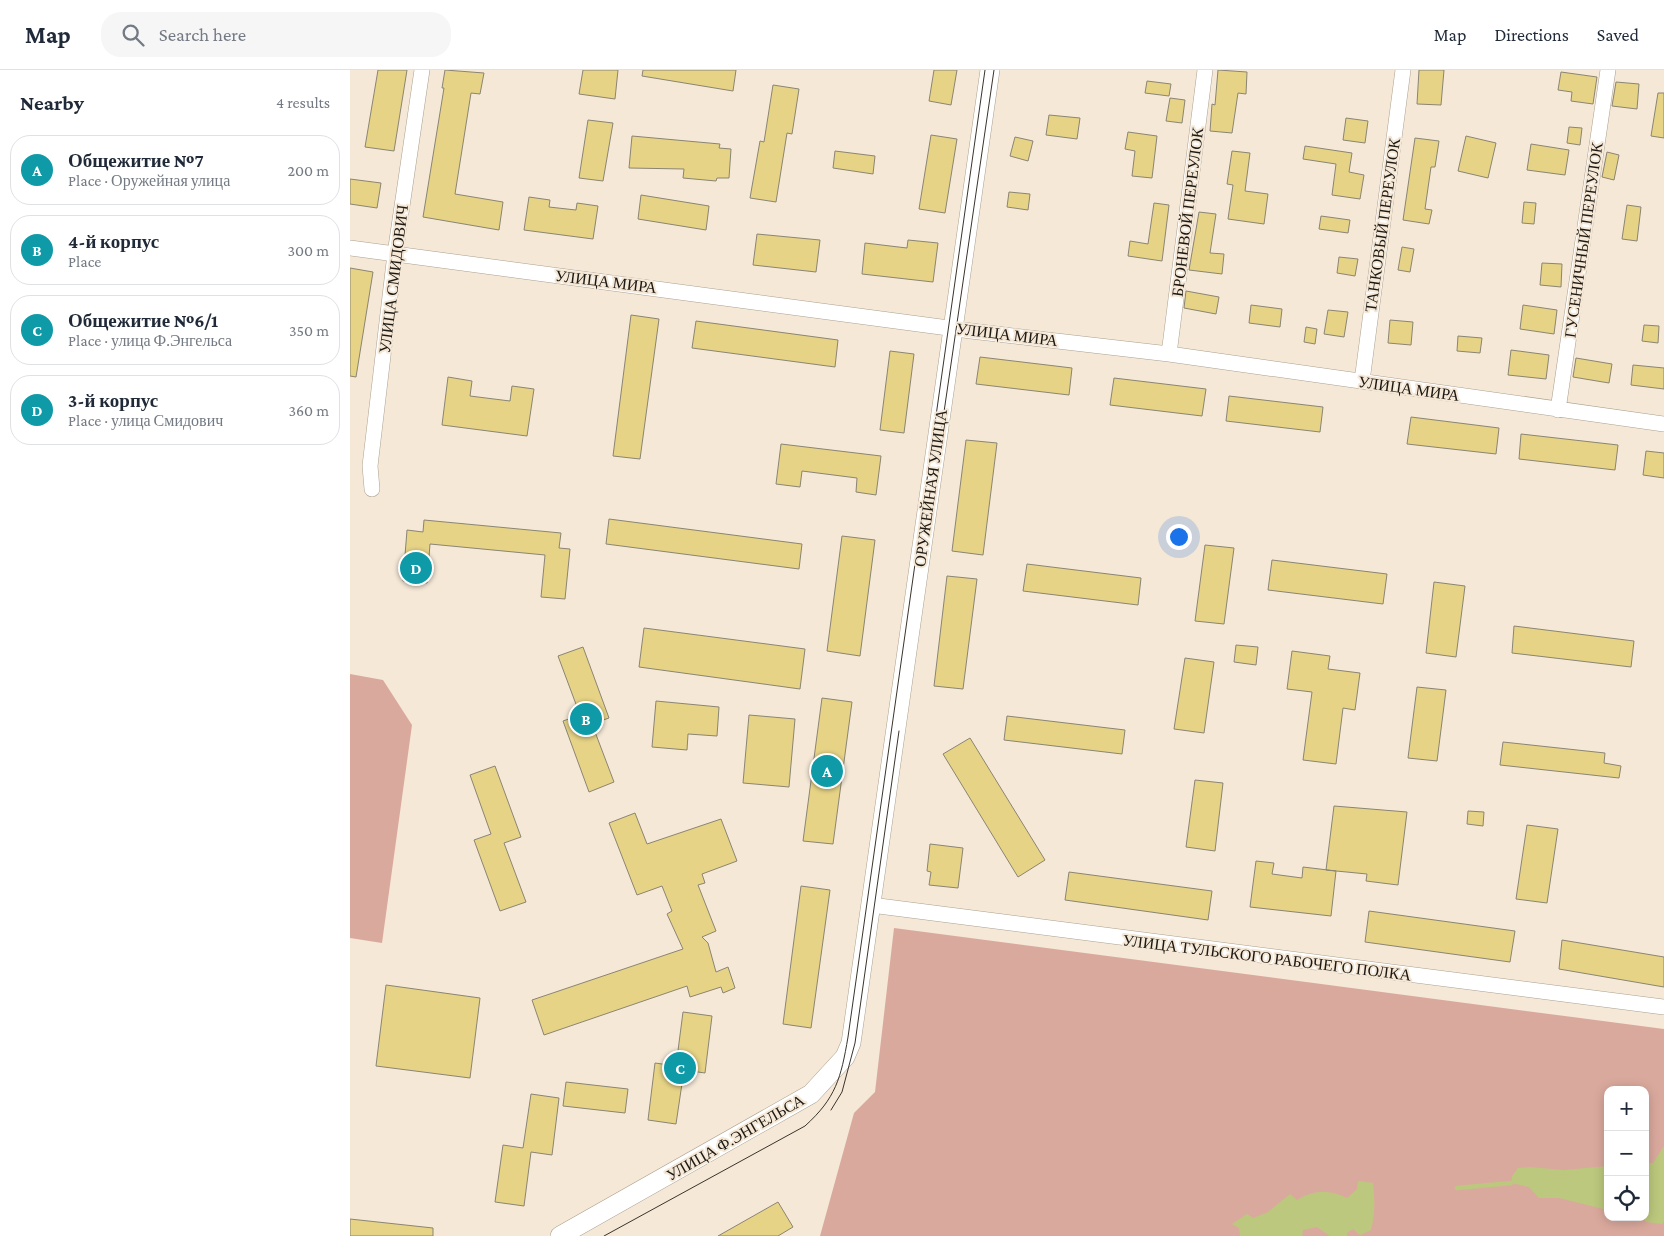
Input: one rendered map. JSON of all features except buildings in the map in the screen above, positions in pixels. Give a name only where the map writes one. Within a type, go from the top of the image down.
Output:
[{"type":"street","name":"УЛИЦА СМИДОВИЧ","points":[[372,489],[370,466],[395,254],[422,70]]},
{"type":"street","name":"ОРУЖЕЙНАЯ УЛИЦА","points":[[871,905],[990,70]]},
{"type":"street","name":"БРОНЕВОЙ ПЕРЕУЛОК","points":[[1169,354],[1205,70]]},
{"type":"street","name":"ТАНКОВЫЙ ПЕРЕУЛОК","points":[[1362,380],[1403,70]]},
{"type":"street","name":"ГУСЕНИЧНЫЙ ПЕРЕУЛОК","points":[[1558,410],[1608,70]]},
{"type":"street","name":"УЛИЦА МИРА","points":[[350,248],[953,328],[1169,354],[1219,363],[1362,380],[1664,424]]},
{"type":"street","name":"УЛИЦА ТУЛЬСКОГО РАБОЧЕГО ПОЛКА","points":[[871,905],[1664,1008]]},
{"type":"street","name":"УЛИЦА Ф.ЭНГЕЛЬСА","points":[[560,1236],[774,1117],[811,1094],[822,1083],[845,1057],[851,1043],[871,905]]},
{"type":"shaded area","points":[[350,674],[383,680],[412,725],[382,943],[350,938]]},
{"type":"shaded area","points":[[894,928],[1664,1029],[1664,1236],[820,1236],[854,1113],[875,1092]]},
{"type":"shaded area","points":[[1664,1146],[1663,1224],[1645,1221],[1649,1221],[1649,1164],[1653,1163]]},
{"type":"shaded area","points":[[1604,1166],[1604,1209],[1559,1198],[1539,1198],[1529,1187],[1511,1183],[1512,1176],[1518,1168],[1530,1167],[1564,1170]]},
{"type":"shaded area","points":[[1358,1181],[1373,1183],[1374,1195],[1374,1213],[1371,1230],[1360,1235],[1353,1229],[1347,1233],[1347,1236],[1330,1236],[1317,1227],[1303,1230],[1302,1236],[1240,1236],[1239,1228],[1232,1224],[1247,1214],[1253,1218],[1268,1212],[1290,1194],[1297,1200],[1309,1194],[1321,1192],[1334,1193],[1347,1198],[1357,1189]]},
{"type":"waterway","points":[[1457,1188],[1511,1183]]},
{"type":"tram line","points":[[604,1236],[805,1126],[824,1106],[836,1086],[843,1064],[848,1037],[985,70]]},
{"type":"tram line","points":[[938,453],[994,70]]},
{"type":"tram line","points":[[831,1110],[842,1092],[855,1043],[899,731]]},
{"type":"place","name":"3-й корпус","points":[[416,568]]},
{"type":"place","name":"4-й корпус","points":[[586,719]]},
{"type":"place","name":"Общежитие №7","points":[[827,771]]},
{"type":"place","name":"Общежитие №6/1","points":[[680,1068]]}]
